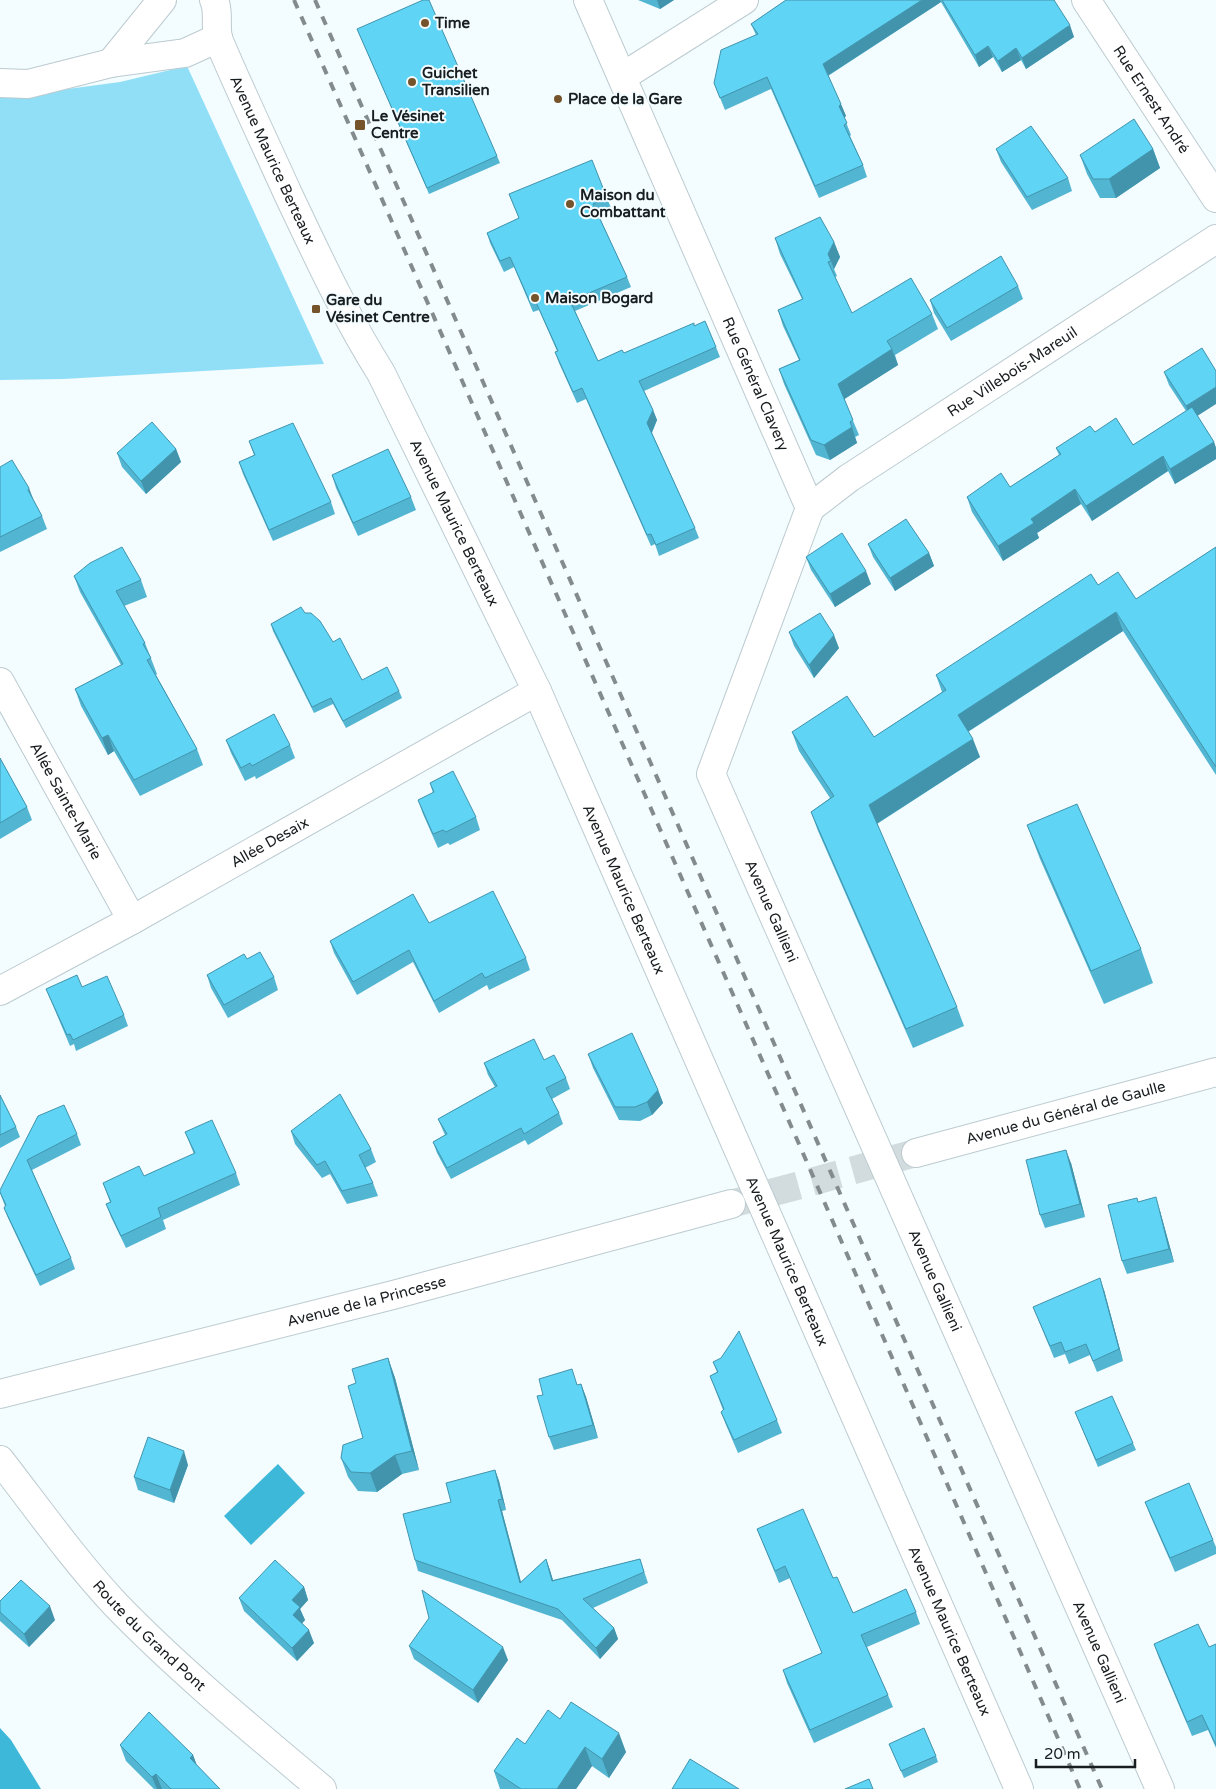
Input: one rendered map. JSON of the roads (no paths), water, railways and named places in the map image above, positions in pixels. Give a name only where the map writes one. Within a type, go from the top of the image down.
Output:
[{"type":"street","points":[[111,63],[162,0]]},
{"type":"street","name":"Avenue Maurice Berteaux","points":[[214,0],[218,10],[218,38],[328,279],[356,334],[381,374],[537,690],[1019,1789]]},
{"type":"street","name":"Rue Général Clavery","points":[[588,0],[810,508]]},
{"type":"street","points":[[622,77],[744,0]]},
{"type":"street","name":"Rue Ernest André","points":[[1086,0],[1216,198]]},
{"type":"street","points":[[0,83],[28,84],[111,63],[185,53],[218,38]]},
{"type":"street","name":"Rue Villebois-Mareuil","points":[[810,508],[849,478],[1216,239]]},
{"type":"street","name":"Avenue Gallieni","points":[[810,508],[711,774],[1160,1789]]},
{"type":"street","name":"Allée Sainte-Marie","points":[[0,682],[132,920]]},
{"type":"street","name":"Allée Desaix","points":[[0,991],[132,920],[537,690]]},
{"type":"street","name":"Avenue du Général de Gaulle","points":[[916,1153],[1216,1072]]},
{"type":"street","name":"Avenue de la Princesse","points":[[0,1394],[393,1295],[731,1204]]},
{"type":"street","name":"Route du Grand Pont","points":[[0,1460],[115,1603],[155,1644],[322,1789]]},
{"type":"tunnel","points":[[731,1204],[916,1153]]},
{"type":"railway","points":[[294,0],[799,1144],[1080,1789]]},
{"type":"railway","points":[[315,0],[1102,1789]]},
{"type":"place","name":"Time","points":[[425,23]]},
{"type":"place","name":"Guichet Transilien","points":[[412,82]]},
{"type":"place","name":"Place de la Gare","points":[[558,99]]},
{"type":"place","name":"Le Vésinet Centre","points":[[360,125]]},
{"type":"place","name":"Maison du Combattant","points":[[570,204]]},
{"type":"place","name":"Maison Bogard","points":[[535,298]]},
{"type":"place","name":"Gare du Vésinet Centre","points":[[316,309]]}]
